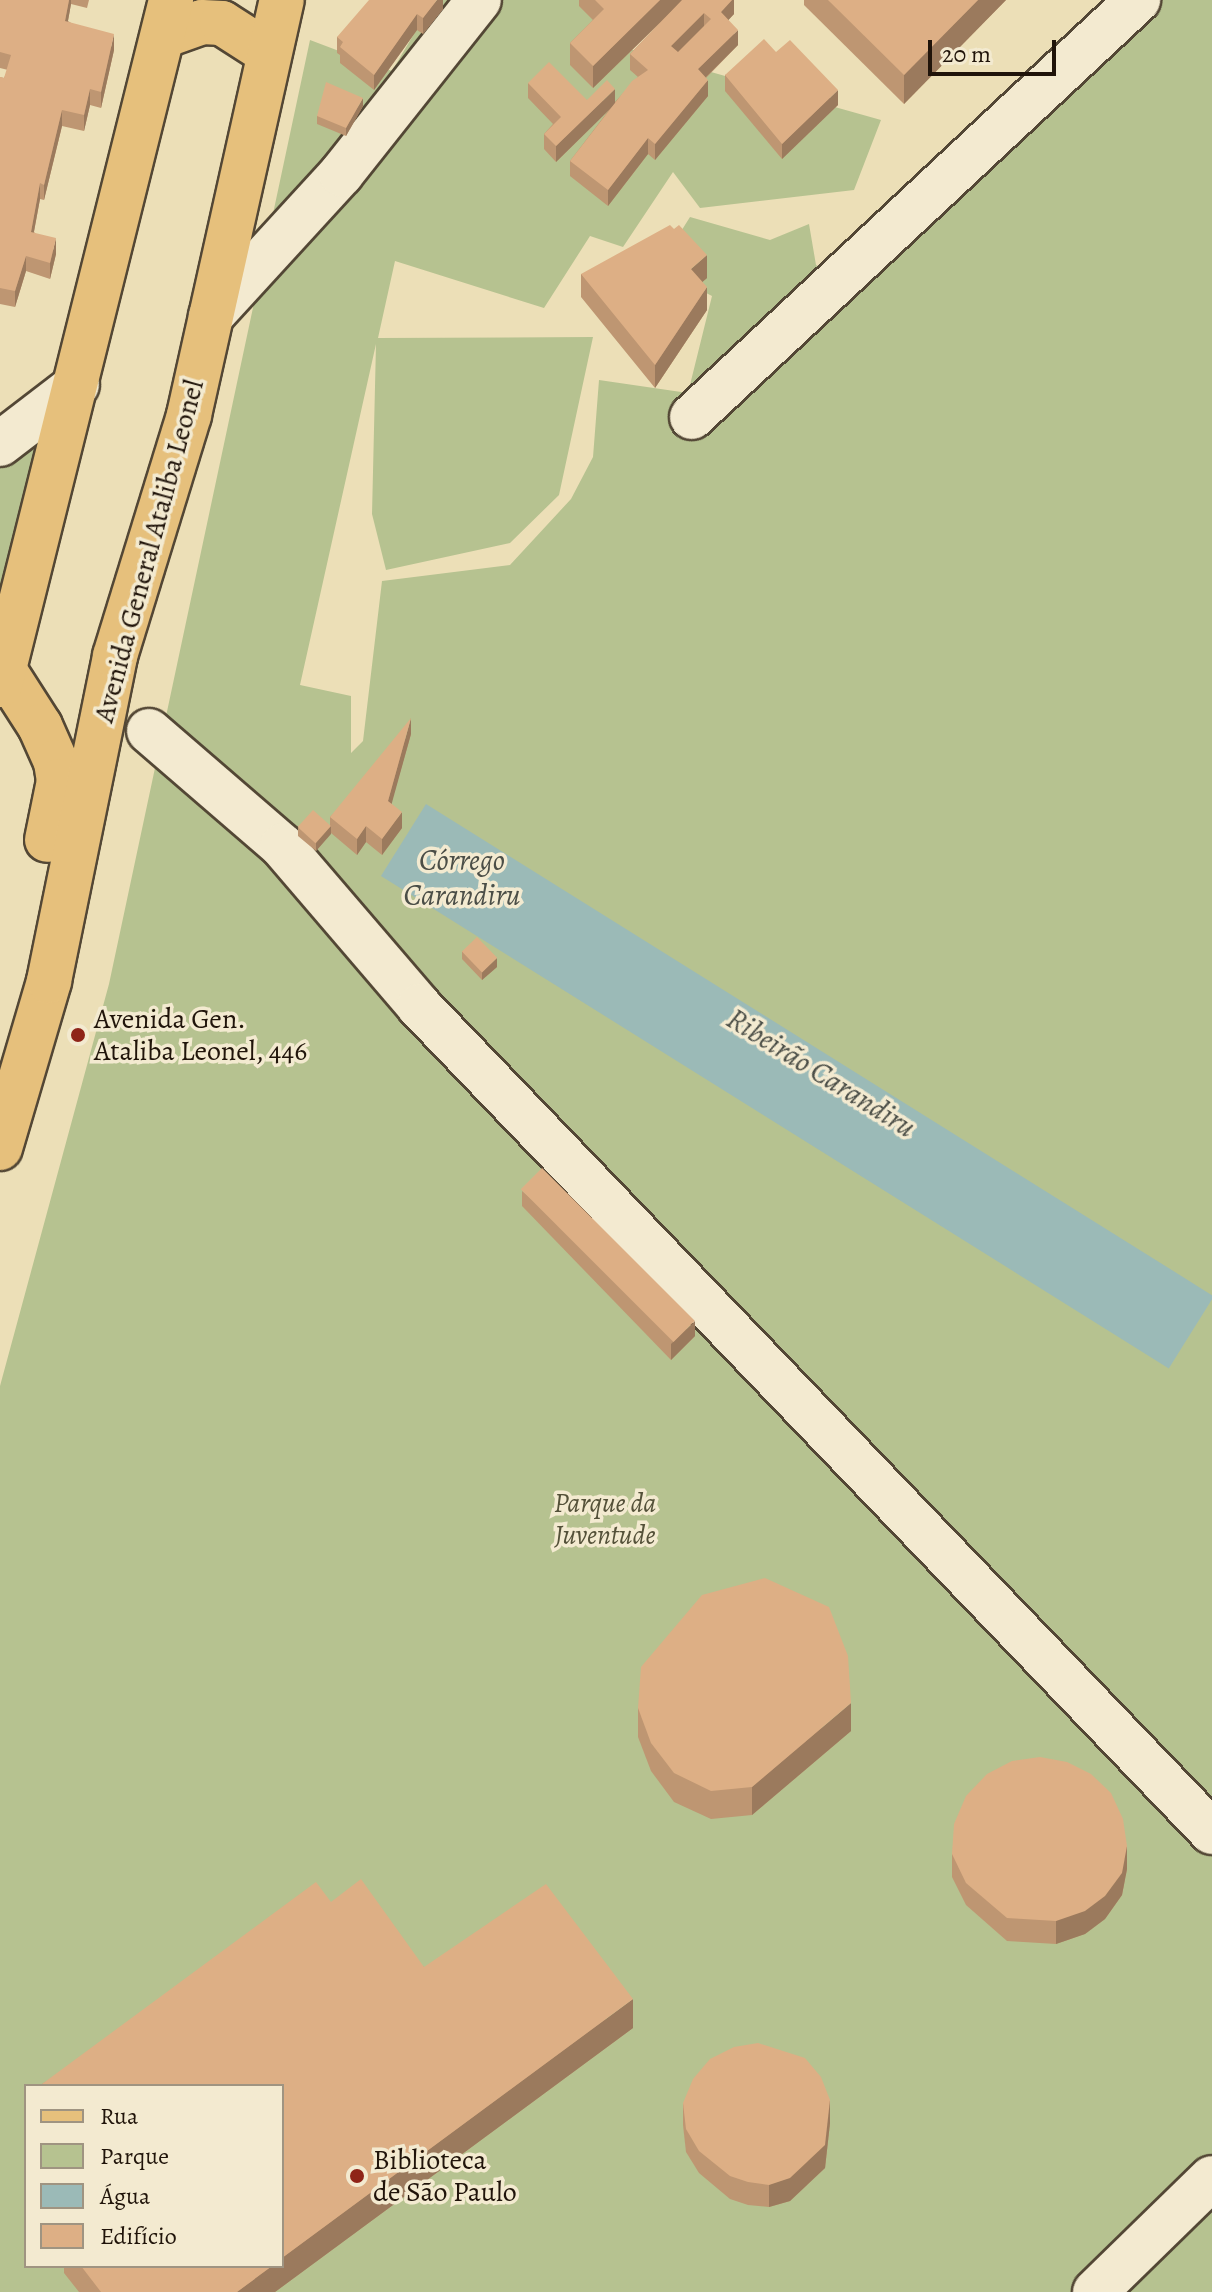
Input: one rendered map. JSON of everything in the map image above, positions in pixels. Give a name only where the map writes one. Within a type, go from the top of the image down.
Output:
[{"type":"main road","name":"Avenida General Ataliba Leonel","points":[[0,1148],[49,981],[115,656],[189,415],[282,0]]},
{"type":"main road","points":[[49,981],[38,886],[59,781],[49,744],[1,673],[77,385],[167,18],[222,23],[269,53]]},
{"type":"street","points":[[211,316],[341,174],[479,0]]},
{"type":"street","points":[[692,417],[1138,0]]},
{"type":"street","points":[[0,444],[77,385]]},
{"type":"street","points":[[149,731],[282,846],[419,1006],[1212,1832]]},
{"type":"street","points":[[1095,2292],[1212,2178]]},
{"type":"green space","name":"Parque da Juventude","points":[[434,0],[621,0],[612,44],[881,120],[854,190],[700,208],[673,172],[623,247],[590,236],[544,308],[395,261],[378,338],[593,337],[559,495],[510,543],[386,570],[372,514],[376,344],[300,685],[351,696],[351,753],[363,741],[382,581],[510,565],[571,499],[593,457],[599,380],[688,393],[712,296],[658,268],[690,217],[770,240],[809,224],[816,265],[835,275],[1112,0],[1212,0],[1212,2292],[0,2292],[0,1386],[109,984],[310,40],[392,71]]},
{"type":"green space","points":[[63,405],[0,646],[0,453]]},
{"type":"water","name":"Córrego Carandiru","points":[[426,804],[1212,1295],[1169,1368],[381,876]]},
{"type":"building","points":[[0,0],[69,0],[65,21],[114,34],[101,92],[90,89],[84,115],[62,110],[44,185],[40,183],[31,232],[56,238],[50,263],[26,256],[15,291],[0,288],[0,77],[4,78],[11,55],[0,52]]},
{"type":"building","points":[[369,0],[437,0],[423,18],[417,14],[374,75],[340,47],[343,42],[337,37]]},
{"type":"building","points":[[595,0],[660,0],[593,66],[570,43],[604,9]]},
{"type":"building","points":[[682,0],[732,0],[721,12],[738,30],[698,69],[708,80],[655,144],[648,138],[608,190],[570,161],[632,81],[648,70],[630,54]],"holes":[[[704,13],[711,19],[678,52],[671,46]]]},
{"type":"building","points":[[828,0],[978,0],[904,75]]},
{"type":"building","points":[[764,39],[776,52],[790,40],[838,90],[782,144],[725,75]]},
{"type":"building","points":[[549,62],[587,100],[607,80],[615,89],[556,146],[544,134],[561,117],[528,83]]},
{"type":"building","points":[[326,82],[363,98],[346,128],[317,116]]},
{"type":"building","points":[[670,225],[674,229],[679,225],[707,255],[691,269],[707,287],[655,365],[581,274]]},
{"type":"building","points":[[411,718],[388,801],[402,812],[382,839],[366,826],[357,839],[330,817]]},
{"type":"building","points":[[313,810],[331,826],[315,843],[298,827]]},
{"type":"building","points":[[477,937],[497,958],[482,972],[462,952]]},
{"type":"building","points":[[542,1168],[695,1321],[674,1342],[521,1189]]},
{"type":"building","points":[[765,1578],[829,1607],[848,1656],[851,1703],[752,1787],[711,1791],[674,1773],[651,1743],[638,1708],[641,1667],[702,1595]]},
{"type":"building","points":[[1040,1757],[1067,1762],[1091,1774],[1111,1793],[1123,1819],[1127,1846],[1122,1873],[1105,1896],[1085,1911],[1056,1921],[1007,1918],[966,1883],[952,1854],[954,1824],[966,1796],[987,1774],[1012,1761]]},
{"type":"building","name":"Biblioteca de São Paulo","points":[[361,1879],[424,1967],[546,1884],[633,1999],[284,2257],[284,2084],[42,2084],[316,1882],[331,1902]]},
{"type":"building","points":[[758,2043],[805,2058],[821,2077],[830,2100],[825,2145],[790,2178],[769,2185],[730,2176],[699,2151],[686,2129],[683,2103],[693,2079],[710,2059],[734,2047]]},
{"type":"building","points":[[83,2268],[269,2268],[237,2292],[101,2292]]},
{"type":"place","name":"Avenida Gen. Ataliba Leonel, 446","points":[[78,1035]]},
{"type":"place","name":"Biblioteca de São Paulo","points":[[357,2176]]},
{"type":"water label","name":"Ribeirão Carandiru","points":[[821,1073]]}]
